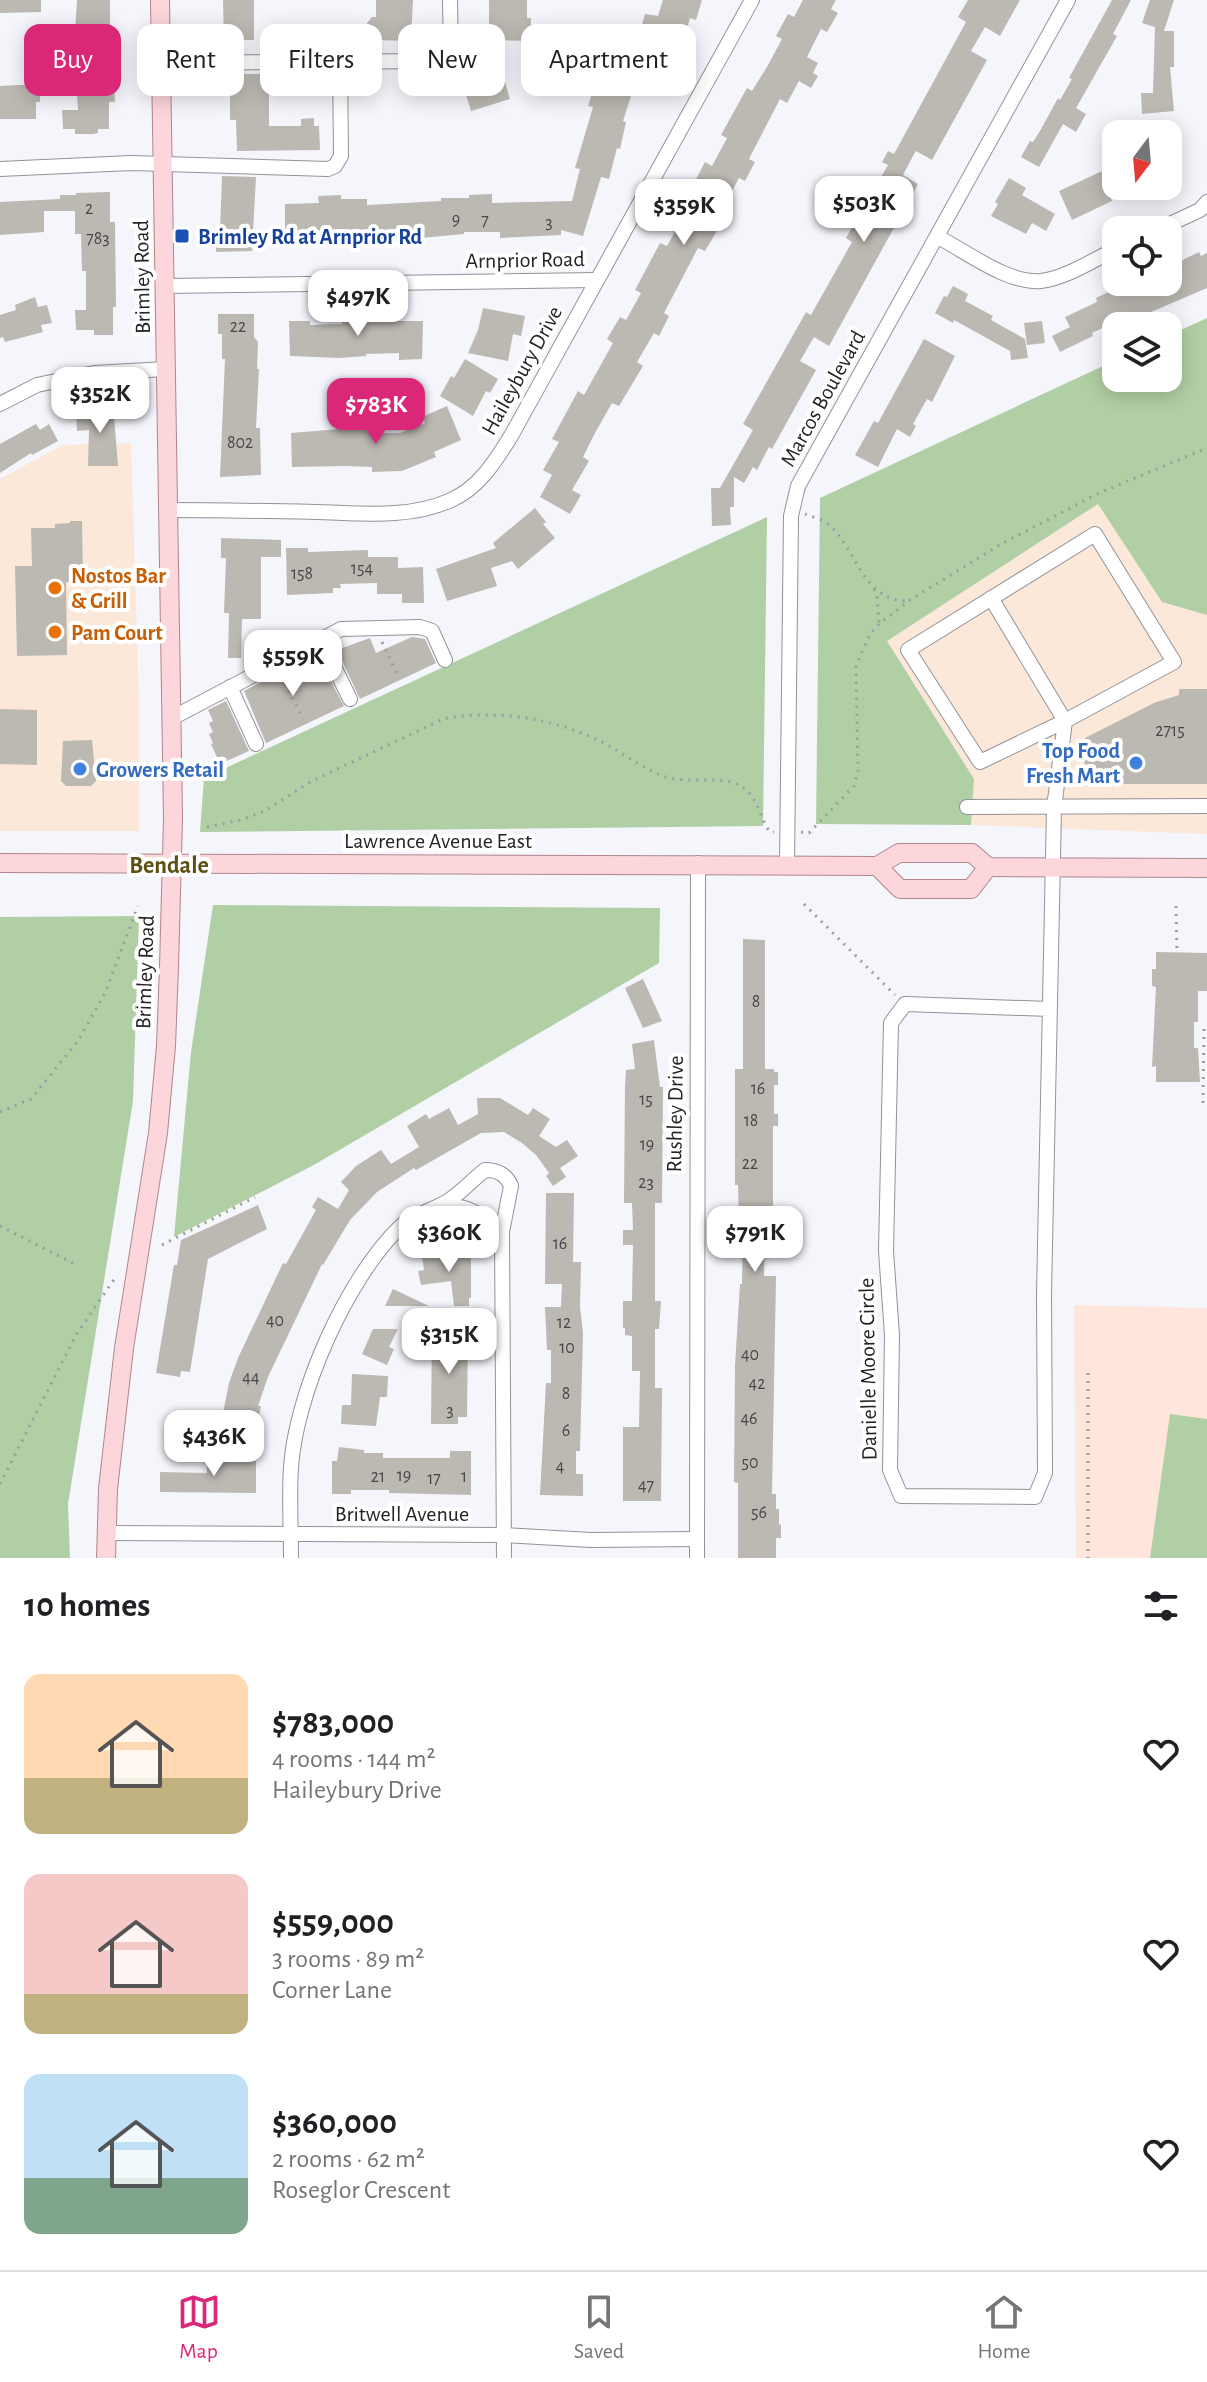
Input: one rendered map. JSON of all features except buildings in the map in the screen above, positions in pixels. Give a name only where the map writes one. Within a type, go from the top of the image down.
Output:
[{"type":"main road","name":"Brimley Road","points":[[160,0],[160,24]]},
{"type":"main road","name":"Brimley Road","points":[[106,1558],[108,1489],[124,1348],[158,1133],[166,1046],[172,865],[172,718],[161,96]]},
{"type":"main road","name":"Lawrence Avenue East","points":[[0,863],[787,863],[877,866],[899,853],[972,853],[988,867],[1207,868]]},
{"type":"main road","points":[[877,866],[900,889],[931,890],[971,889],[988,867]]},
{"type":"street","points":[[382,62],[445,61],[451,55],[450,0]]},
{"type":"street","name":"Haileybury Drive","points":[[169,510],[379,514],[417,510],[450,501],[476,484],[496,462],[752,0]]},
{"type":"street","name":"Marcos Boulevard","points":[[787,863],[792,510],[798,486],[1068,0]]},
{"type":"street","points":[[0,169],[163,164],[328,169],[335,166],[341,156],[340,96]]},
{"type":"street","points":[[1182,218],[1200,210],[1207,202]]},
{"type":"street","points":[[938,237],[1006,274],[1026,281],[1043,281],[1058,276],[1102,256]]},
{"type":"street","name":"Arnprior Road","points":[[166,286],[596,280]]},
{"type":"street","points":[[0,404],[37,385],[80,376],[166,369]]},
{"type":"street","points":[[1095,534],[1174,662],[1065,721],[980,762],[908,650],[1095,534]]},
{"type":"street","points":[[991,598],[1065,721]]},
{"type":"street","points":[[172,718],[341,629],[420,627],[432,631],[445,660]]},
{"type":"street","points":[[321,640],[350,699]]},
{"type":"street","points":[[230,687],[256,744]]},
{"type":"street","name":"Danielle Moore Circle","points":[[905,1004],[891,1023],[886,1251],[892,1335],[890,1470],[901,1496],[1035,1497],[1045,1473],[1044,1295],[1052,867],[1054,808],[1065,721]]},
{"type":"street","points":[[967,807],[1207,806]]},
{"type":"street","name":"Rushley Drive","points":[[697,1558],[698,863]]},
{"type":"street","points":[[905,1004],[1049,1009]]},
{"type":"street","points":[[291,1558],[291,1466],[295,1436],[327,1341],[369,1261],[385,1242],[402,1225],[463,1190],[485,1170],[501,1172],[511,1186],[502,1232],[504,1558]]},
{"type":"street","points":[[438,1206],[470,1208],[484,1216],[503,1244]]},
{"type":"street","name":"Britwell Avenue","points":[[107,1533],[697,1539]]},
{"type":"path","points":[[792,510],[826,522],[874,589],[879,624]]},
{"type":"path","points":[[874,589],[902,601],[910,600]]},
{"type":"path","points":[[375,628],[397,674]]},
{"type":"path","points":[[275,664],[303,719]]},
{"type":"path","points":[[207,827],[265,811],[310,782],[443,719],[464,715],[513,717],[570,728],[664,776],[687,782],[721,781],[741,786],[754,799],[770,832],[809,833]]},
{"type":"path","points":[[804,904],[905,1004]]},
{"type":"path","points":[[0,1112],[31,1099],[78,1041],[105,993],[138,906]]},
{"type":"path","points":[[1176,906],[1177,953]]},
{"type":"path","points":[[1203,1103],[1204,1027]]},
{"type":"path","points":[[162,1245],[255,1197]]},
{"type":"path","points":[[0,1226],[75,1264]]},
{"type":"path","points":[[0,1484],[76,1335],[115,1278]]},
{"type":"path","points":[[1088,1373],[1088,1558]]},
{"type":"shaded area","points":[[131,443],[139,703],[139,831],[0,831],[0,479],[63,445]]},
{"type":"shaded area","points":[[1099,503],[1162,602],[1207,615],[1207,834],[971,825],[974,779],[887,641]]},
{"type":"shaded area","points":[[1074,1305],[1207,1308],[1207,1558],[1076,1558]]},
{"type":"green space","points":[[1207,318],[1207,615],[1162,602],[1098,504],[887,641],[974,779],[971,825],[816,824],[820,498],[1102,367],[1102,392],[1182,392],[1182,330]]},
{"type":"green space","points":[[767,517],[763,826],[200,832],[204,778]]},
{"type":"green space","points":[[213,905],[660,908],[659,963],[312,1166],[174,1237],[191,1052]]},
{"type":"green space","points":[[139,916],[133,1101],[68,1504],[70,1558],[0,1558],[0,917]]},
{"type":"green space","points":[[1170,1414],[1207,1419],[1207,1558],[1150,1558]]},
{"type":"place","name":"Brimley Rd at Arnprior Rd","points":[[182,236]]},
{"type":"place","name":"Nostos Bar & Grill","points":[[55,588]]},
{"type":"place","name":"Pam Court","points":[[55,632]]},
{"type":"place","name":"Top Food Fresh Mart","points":[[1136,763]]},
{"type":"place","name":"Growers Retail","points":[[80,769]]},
{"type":"district","name":"Bendale","points":[[169,865]]}]
